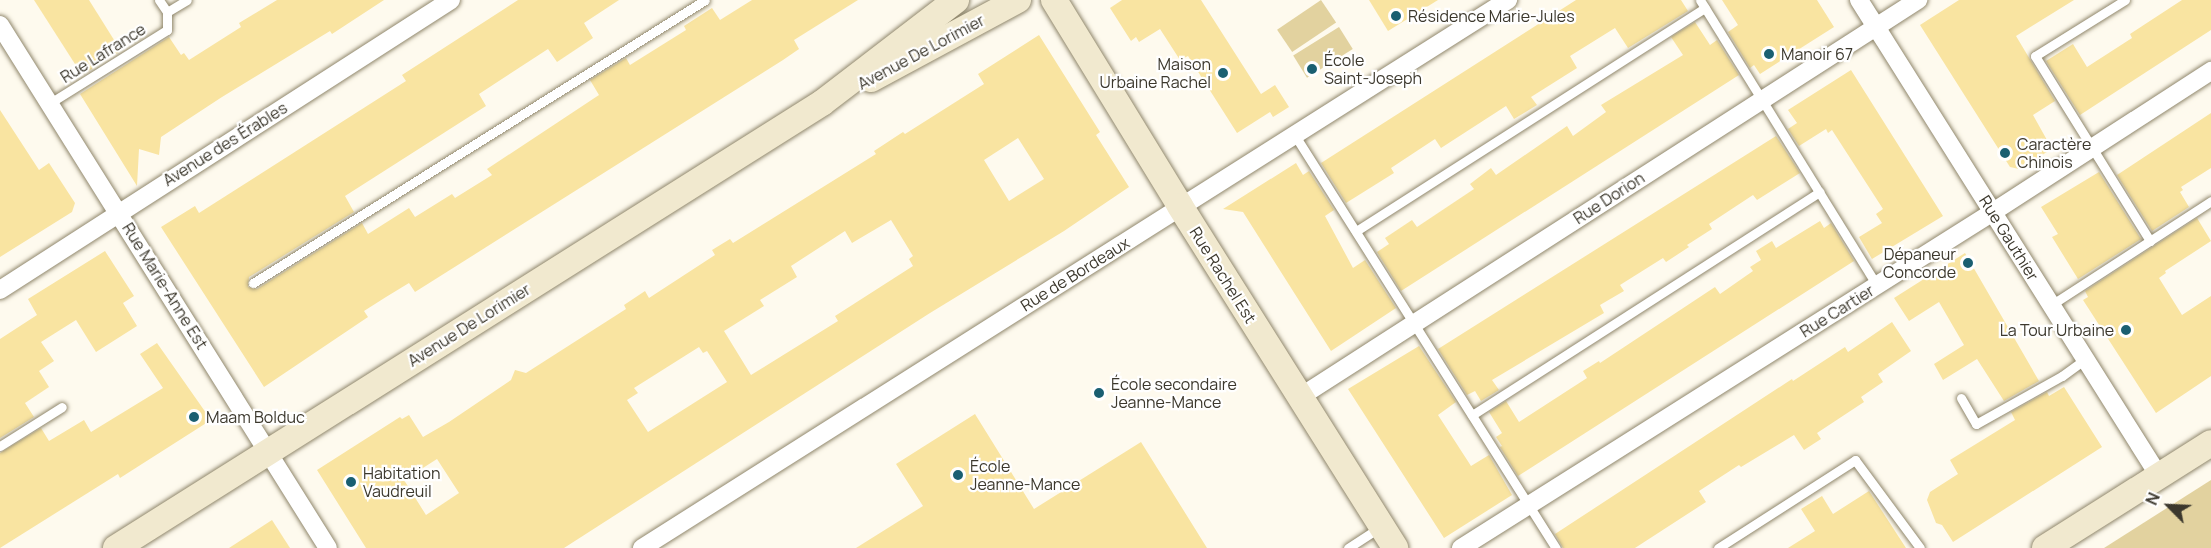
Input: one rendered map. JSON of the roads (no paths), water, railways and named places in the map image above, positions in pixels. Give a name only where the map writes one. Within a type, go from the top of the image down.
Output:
[{"type":"main road","name":"Avenue De Lorimier","points":[[116,548],[822,102],[956,0]]},
{"type":"main road","name":"Avenue De Lorimier","points":[[822,102],[888,72],[1018,0]]},
{"type":"main road","name":"Rue Rachel Est","points":[[1054,0],[1180,206],[1395,548]]},
{"type":"main road","points":[[2046,548],[2211,443]]},
{"type":"street","name":"Avenue des Érables","points":[[0,290],[451,0]]},
{"type":"street","name":"Rue de Bordeaux","points":[[642,548],[1508,0]]},
{"type":"street","name":"Rue Gauthier","points":[[1859,0],[2159,477]]},
{"type":"street","name":"Rue Dorion","points":[[1300,397],[1918,0]]},
{"type":"street","name":"Rue Marie-Anne Est","points":[[0,25],[270,452],[328,548]]},
{"type":"street","name":"Rue Cartier","points":[[1461,548],[1993,212],[2211,71]]},
{"type":"lane","points":[[159,0],[167,12],[187,0]]},
{"type":"lane","points":[[253,283],[703,0]]},
{"type":"lane","points":[[2125,0],[2035,56],[2150,241]]},
{"type":"lane","points":[[1356,231],[1703,4],[1877,285]]},
{"type":"lane","name":"Rue Lafrance","points":[[50,103],[167,30],[167,12]]},
{"type":"lane","points":[[1294,134],[1556,548]]},
{"type":"lane","points":[[1472,415],[1820,192]]},
{"type":"lane","points":[[2051,305],[2211,201]]},
{"type":"lane","points":[[1962,398],[1976,424],[2062,376],[2085,359]]},
{"type":"lane","points":[[0,447],[62,407]]},
{"type":"lane","points":[[1718,548],[1854,460],[1920,548]]},
{"type":"lane","points":[[1348,548],[1382,526]]},
{"type":"place","name":"Résidence Marie-Jules","points":[[1396,16]]},
{"type":"place","name":"Manoir 67","points":[[1769,54]]},
{"type":"place","name":"École Saint-Joseph","points":[[1312,69]]},
{"type":"place","name":"Maison Urbaine Rachel","points":[[1223,73]]},
{"type":"place","name":"Caractère Chinois","points":[[2005,153]]},
{"type":"place","name":"Dépaneur Concorde","points":[[1968,263]]},
{"type":"place","name":"La Tour Urbaine","points":[[2126,330]]},
{"type":"place","name":"École secondaire Jeanne-Mance","points":[[1099,393]]},
{"type":"place","name":"Maam Bolduc","points":[[194,417]]},
{"type":"place","name":"École Jeanne-Mance","points":[[958,475]]},
{"type":"place","name":"Habitation Vaudreuil","points":[[351,482]]}]
